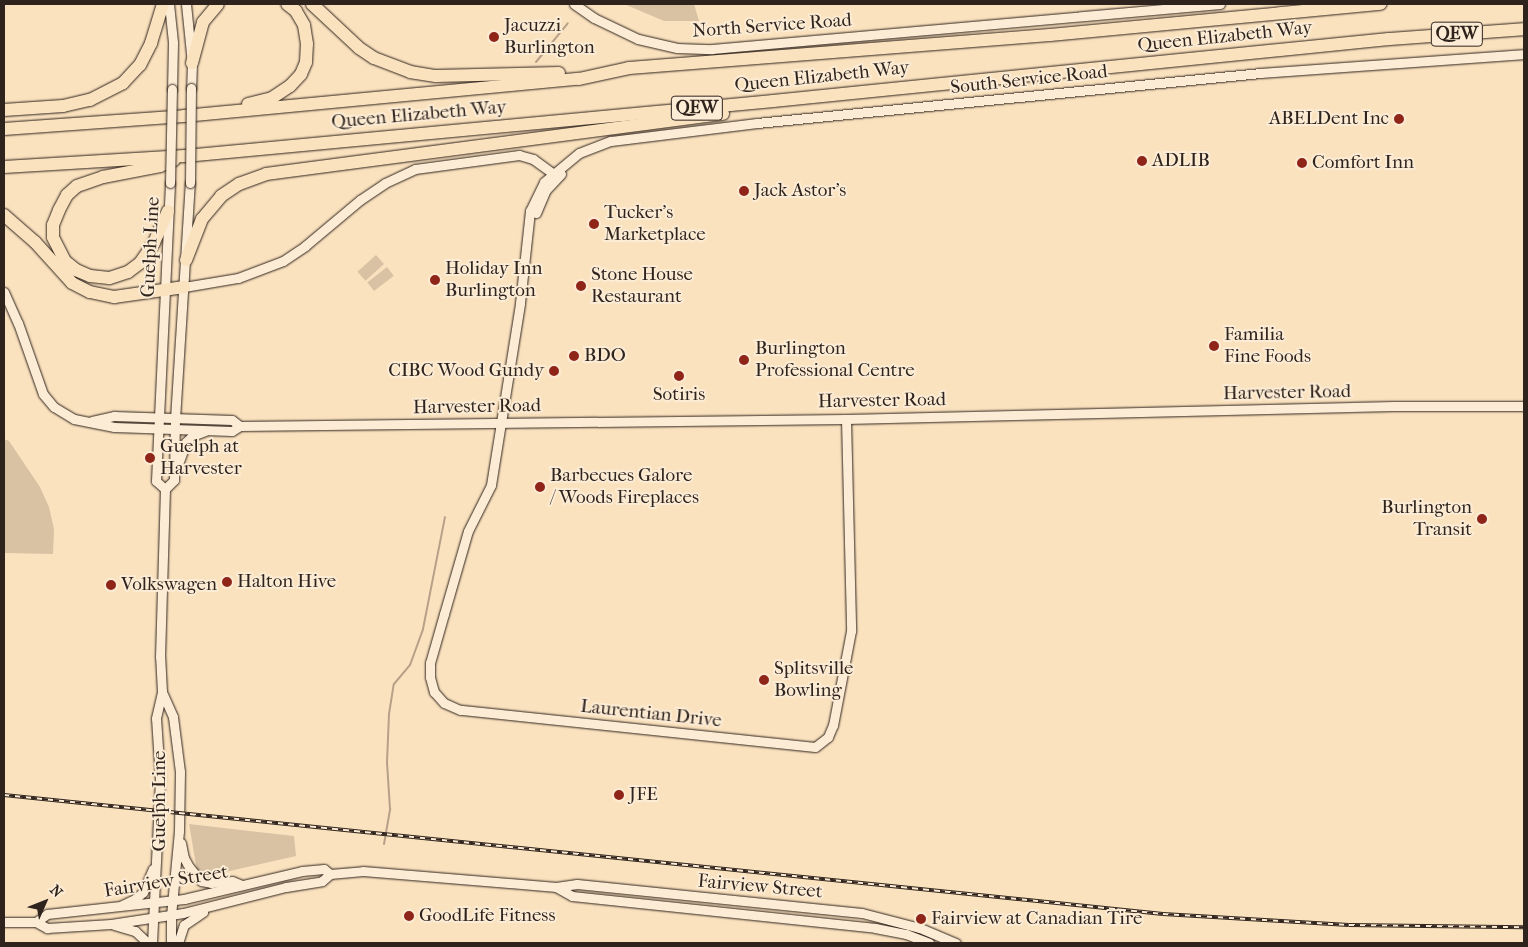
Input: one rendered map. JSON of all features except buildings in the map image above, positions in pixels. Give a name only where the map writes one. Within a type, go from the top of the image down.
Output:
[{"type":"highway","points":[[4,110],[63,106],[90,100],[123,83],[144,58],[159,22],[163,4]]},
{"type":"highway","points":[[192,64],[203,22],[218,4]]},
{"type":"highway","points":[[184,116],[258,102],[272,98],[290,86],[301,74],[306,62],[307,44],[304,25],[296,12],[287,4]]},
{"type":"highway","points":[[312,4],[359,48],[374,58],[410,72],[436,76],[629,68]]},
{"type":"highway","name":"Queen Elizabeth Way","points":[[4,129],[184,116],[579,79],[629,68],[1050,35],[1381,4]]},
{"type":"highway","name":"Queen Elizabeth Way","points":[[4,167],[185,156],[772,101],[1389,39],[1524,29]]},
{"type":"highway","points":[[186,260],[202,219],[221,196],[239,184],[266,174],[744,111],[772,101]]},
{"type":"highway","points":[[168,211],[154,243],[140,263],[128,272],[109,278],[90,276],[76,270],[65,260],[53,237],[53,225],[58,210],[67,195],[77,186],[103,177],[160,166],[185,156]]},
{"type":"highway","points":[[4,215],[35,242],[72,283],[90,292],[114,297],[184,287]]},
{"type":"main road","name":"Guelph Line","points":[[152,943],[160,778],[156,718],[162,692],[160,657],[165,488],[156,481],[170,183],[173,44],[169,4]]},
{"type":"main road","name":"Guelph Line","points":[[174,480],[175,423],[190,183],[192,64],[186,4]]},
{"type":"main road","name":"North Service Road","points":[[574,4],[594,18],[638,39],[677,48],[712,49],[1220,4]]},
{"type":"main road","name":"South Service Road","points":[[502,423],[528,232],[527,224],[534,199],[542,184],[555,175],[578,153],[600,144],[680,131],[687,133],[757,123],[1261,73],[1524,54]]},
{"type":"main road","points":[[184,287],[238,278],[283,261],[305,246],[378,187],[415,169],[519,155],[533,159],[555,175]]},
{"type":"main road","name":"Harvester Road","points":[[4,292],[18,322],[43,394],[54,406],[74,419],[114,427],[159,428],[175,423],[232,420],[240,426]]},
{"type":"main road","name":"Harvester Road","points":[[90,421],[114,416],[160,418],[175,423],[213,430],[232,431],[240,426],[846,419],[1394,406],[1524,406]]},
{"type":"main road","name":"Laurentian Drive","points":[[502,423],[491,485],[468,531],[430,663],[430,677],[434,692],[444,703],[460,710],[815,747],[828,737],[833,725],[851,632],[846,419]]},
{"type":"main road","points":[[165,488],[174,480],[186,442],[199,432],[213,430]]},
{"type":"main road","name":"Guelph Line","points":[[162,692],[173,716],[180,772],[179,831],[172,901],[171,943]]},
{"type":"main road","points":[[179,831],[184,858],[196,877],[211,883],[232,881],[243,885]]},
{"type":"main road","points":[[114,908],[135,899],[143,892],[156,864]]},
{"type":"main road","name":"Fairview Street","points":[[36,922],[47,914],[154,904],[318,869],[324,869],[330,874]]},
{"type":"main road","name":"Fairview Street","points":[[4,922],[36,922],[47,928],[111,924],[171,915],[286,886],[322,881],[330,874],[363,871],[556,887],[577,884],[862,913],[920,928],[956,943]]},
{"type":"main road","name":"Fairview Street","points":[[556,887],[572,896],[875,928],[906,934],[930,943]]},
{"type":"main road","points":[[178,943],[184,925],[210,906]]},
{"type":"main road","points":[[111,924],[136,931],[148,943]]},
{"type":"shaded area","points":[[624,4],[694,4],[699,21],[664,21]]},
{"type":"shaded area","points":[[376,255],[384,264],[365,281],[357,272]]},
{"type":"shaded area","points":[[387,267],[394,276],[374,291],[367,282]]},
{"type":"shaded area","points":[[4,439],[9,441],[40,487],[49,507],[54,529],[53,554],[4,553]]},
{"type":"shaded area","points":[[189,824],[294,836],[296,856],[208,876],[197,871]]},
{"type":"waterway","points":[[536,62],[568,23]]},
{"type":"waterway","points":[[384,844],[390,809],[387,762],[389,714],[394,684],[410,665],[423,629],[445,517]]},
{"type":"railway","points":[[4,795],[1163,914],[1349,925],[1524,927]]},
{"type":"place","name":"Jacuzzi Burlington","points":[[494,37]]},
{"type":"place","name":"ABELDent Inc","points":[[1399,119]]},
{"type":"place","name":"ADLIB","points":[[1142,161]]},
{"type":"place","name":"Comfort Inn","points":[[1302,163]]},
{"type":"place","name":"Jack Astor's","points":[[744,191]]},
{"type":"place","name":"Tucker's Marketplace","points":[[594,224]]},
{"type":"place","name":"Holiday Inn Burlington","points":[[435,280]]},
{"type":"place","name":"Stone House Restaurant","points":[[581,286]]},
{"type":"place","name":"Familia Fine Foods","points":[[1214,346]]},
{"type":"place","name":"BDO","points":[[574,356]]},
{"type":"place","name":"Burlington Professional Centre","points":[[744,360]]},
{"type":"place","name":"CIBC Wood Gundy","points":[[554,371]]},
{"type":"place","name":"Sotiris","points":[[679,376]]},
{"type":"place","name":"Guelph at Harvester","points":[[150,458]]},
{"type":"place","name":"Barbecues Galore / Woods Fireplaces","points":[[540,487]]},
{"type":"place","name":"Burlington Transit","points":[[1482,519]]},
{"type":"place","name":"Halton Hive","points":[[227,582]]},
{"type":"place","name":"Volkswagen","points":[[111,585]]},
{"type":"place","name":"Splitsville Bowling","points":[[764,680]]},
{"type":"place","name":"JFE","points":[[619,795]]},
{"type":"place","name":"GoodLife Fitness","points":[[409,916]]},
{"type":"place","name":"Fairview at Canadian Tire","points":[[921,919]]}]
